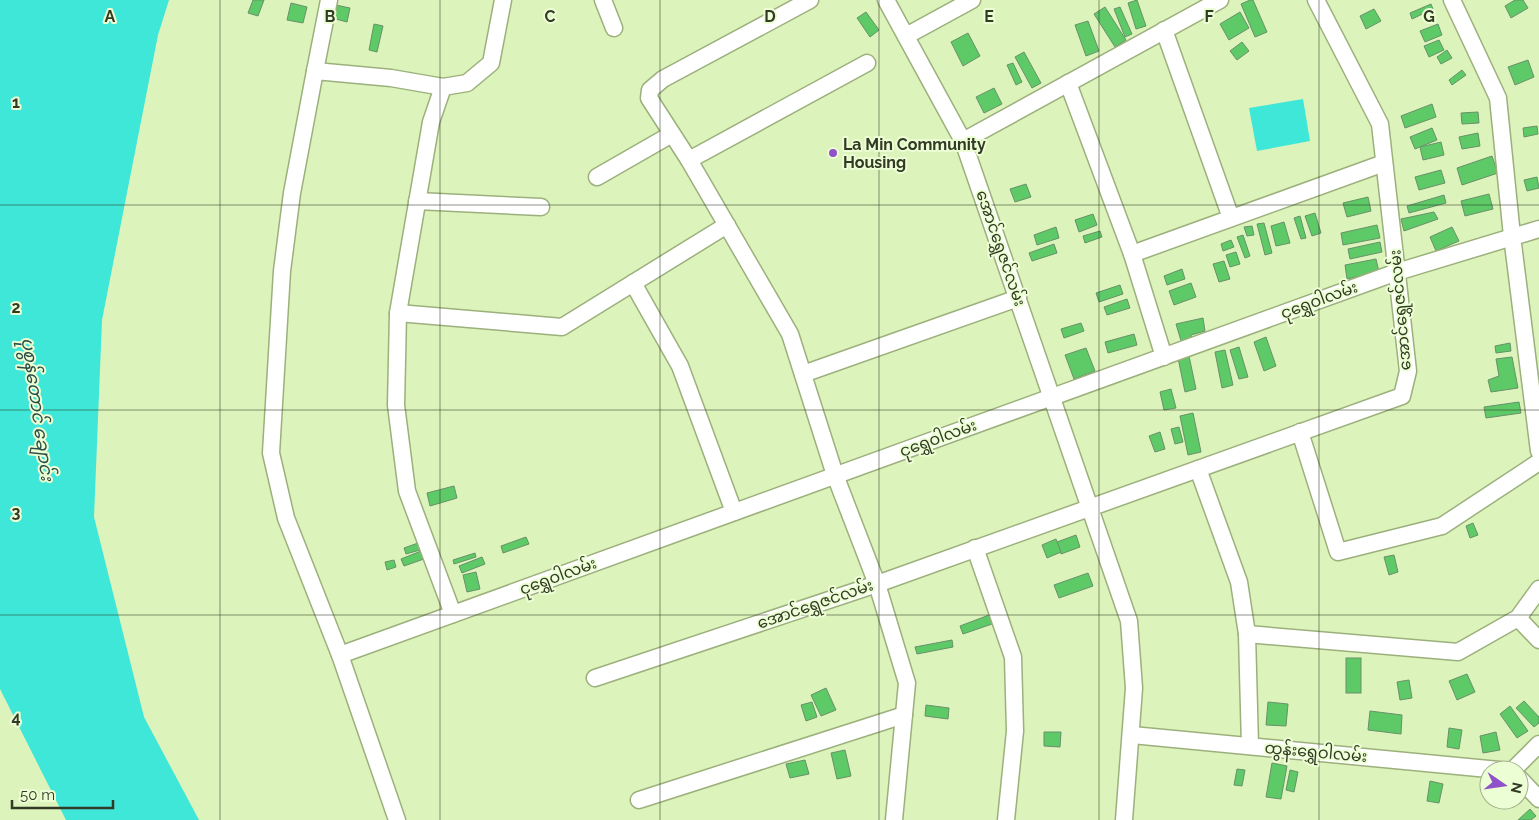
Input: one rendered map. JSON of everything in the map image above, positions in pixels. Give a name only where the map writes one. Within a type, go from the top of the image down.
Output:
[{"type":"street","points":[[329,0],[292,193],[282,271],[271,452],[286,518],[340,655],[397,820]]},
{"type":"street","points":[[315,71],[391,78],[443,87],[467,83],[491,63],[503,0]]},
{"type":"street","points":[[603,0],[614,28]]},
{"type":"street","points":[[810,0],[663,79],[650,90],[649,98],[689,160],[790,334],[836,475],[877,584],[907,683],[894,820]]},
{"type":"street","name":"အောင်ရွှေဇင်လမ်း","points":[[886,0],[963,141],[1129,621],[1134,688],[1132,735],[1124,820]]},
{"type":"street","points":[[906,36],[972,0]]},
{"type":"street","points":[[963,141],[1220,0]]},
{"type":"street","name":"အောင်ရွှေဇင်လမ်း","points":[[595,678],[877,584],[1402,396],[1408,371],[1380,124],[1316,0]]},
{"type":"street","points":[[1452,0],[1498,98],[1512,236],[1539,451]]},
{"type":"street","points":[[1164,30],[1231,218]]},
{"type":"street","points":[[689,160],[867,62]]},
{"type":"street","points":[[1068,84],[1132,254],[1164,356]]},
{"type":"street","points":[[443,87],[431,122],[398,313],[396,405],[407,491],[453,614]]},
{"type":"street","points":[[596,177],[672,134]]},
{"type":"street","points":[[1132,254],[1384,163]]},
{"type":"street","points":[[417,201],[541,207]]},
{"type":"street","points":[[398,313],[562,327],[727,225]]},
{"type":"street","name":"ငုရွှေဝါလမ်း","points":[[340,655],[1397,272],[1539,229]]},
{"type":"street","points":[[633,283],[680,366],[734,512]]},
{"type":"street","points":[[803,374],[1018,298]]},
{"type":"street","points":[[1300,432],[1338,552],[1442,526],[1539,462]]},
{"type":"street","points":[[1198,469],[1239,582],[1247,634],[1250,746]]},
{"type":"street","points":[[975,548],[1013,657],[1014,731],[1006,820]]},
{"type":"street","points":[[1247,634],[1458,652],[1518,618],[1539,589]]},
{"type":"street","points":[[1518,618],[1539,640]]},
{"type":"street","points":[[640,800],[904,715]]},
{"type":"street","name":"ထွန်းရွှေဝါလမ်း","points":[[1132,735],[1479,768]]},
{"type":"street","points":[[1523,760],[1539,744]]},
{"type":"street","points":[[1529,788],[1539,799]]},
{"type":"water","name":"ပုစွန်တောင် ချောင်း","points":[[0,0],[169,0],[158,35],[102,320],[94,517],[144,717],[199,820],[66,820],[0,689]]},
{"type":"water","points":[[1303,99],[1310,141],[1257,151],[1249,108]]},
{"type":"building","points":[[253,0],[264,0],[258,16],[248,13]]},
{"type":"building","points":[[1137,0],[1146,26],[1136,29],[1128,3]]},
{"type":"building","points":[[1253,0],[1267,32],[1255,37],[1241,4]]},
{"type":"building","points":[[1515,0],[1523,0],[1528,8],[1511,18],[1505,6]]},
{"type":"building","points":[[291,3],[307,7],[303,23],[287,20]]},
{"type":"building","points":[[331,4],[350,8],[347,22],[328,17]]},
{"type":"building","points":[[1431,4],[1433,9],[1412,19],[1410,13]]},
{"type":"building","points":[[1105,7],[1126,40],[1115,47],[1094,14]]},
{"type":"building","points":[[1120,7],[1132,34],[1125,37],[1114,9]]},
{"type":"building","points":[[1374,9],[1381,21],[1366,29],[1360,16]]},
{"type":"building","points":[[866,12],[879,30],[870,37],[857,18]]},
{"type":"building","points":[[1240,12],[1249,28],[1229,40],[1220,24]]},
{"type":"building","points":[[1088,21],[1099,51],[1086,56],[1075,25]]},
{"type":"building","points":[[374,24],[383,26],[377,52],[369,50]]},
{"type":"building","points":[[1438,24],[1442,35],[1425,42],[1420,31]]},
{"type":"building","points":[[968,33],[980,56],[963,66],[951,42]]},
{"type":"building","points":[[1439,40],[1444,50],[1429,57],[1424,46]]},
{"type":"building","points":[[1242,42],[1249,51],[1237,60],[1230,51]]},
{"type":"building","points":[[1447,50],[1452,58],[1441,64],[1437,57]]},
{"type":"building","points":[[1024,52],[1041,83],[1032,88],[1015,57]]},
{"type":"building","points":[[1528,60],[1534,77],[1515,85],[1508,67]]},
{"type":"building","points":[[1013,63],[1022,82],[1016,85],[1007,65]]},
{"type":"building","points":[[1462,70],[1466,75],[1452,85],[1449,80]]},
{"type":"building","points":[[994,88],[1002,104],[984,113],[976,97]]},
{"type":"building","points":[[1432,104],[1436,117],[1405,128],[1401,116]]},
{"type":"building","points":[[1478,112],[1479,123],[1462,124],[1461,113]]},
{"type":"building","points":[[1537,126],[1538,134],[1524,137],[1523,128]]},
{"type":"building","points":[[1432,128],[1437,140],[1415,149],[1410,137]]},
{"type":"building","points":[[1478,133],[1480,146],[1462,149],[1459,137]]},
{"type":"building","points":[[1441,142],[1444,155],[1423,160],[1420,147]]},
{"type":"building","points":[[1492,156],[1498,173],[1462,185],[1457,168]]},
{"type":"building","points":[[1441,170],[1445,183],[1419,190],[1415,177]]},
{"type":"building","points":[[1537,177],[1539,188],[1527,191],[1524,180]]},
{"type":"building","points":[[1026,184],[1031,197],[1015,202],[1010,189]]},
{"type":"building","points":[[1489,194],[1493,209],[1465,216],[1461,201]]},
{"type":"building","points":[[1444,195],[1446,203],[1409,213],[1407,206]]},
{"type":"building","points":[[1368,197],[1371,211],[1347,217],[1343,203]]},
{"type":"building","points":[[1434,212],[1438,219],[1404,231],[1401,219]]},
{"type":"building","points":[[1315,213],[1321,233],[1312,236],[1305,216]]},
{"type":"building","points":[[1093,214],[1097,225],[1079,232],[1075,220]]},
{"type":"building","points":[[1300,216],[1306,238],[1301,239],[1294,218]]},
{"type":"building","points":[[1284,222],[1290,243],[1276,246],[1271,226]]},
{"type":"building","points":[[1264,223],[1272,253],[1265,255],[1257,224]]},
{"type":"building","points":[[1377,225],[1380,238],[1343,245],[1341,233]]},
{"type":"building","points":[[1252,226],[1254,235],[1247,236],[1244,227]]},
{"type":"building","points":[[1056,227],[1059,238],[1037,245],[1034,235]]},
{"type":"building","points":[[1452,227],[1459,241],[1436,251],[1430,237]]},
{"type":"building","points":[[1100,231],[1102,237],[1085,243],[1083,236]]},
{"type":"building","points":[[1243,235],[1250,256],[1245,258],[1237,237]]},
{"type":"building","points":[[1231,240],[1234,247],[1223,251],[1221,244]]},
{"type":"building","points":[[1380,242],[1382,252],[1350,259],[1348,249]]},
{"type":"building","points":[[1054,244],[1057,253],[1032,261],[1029,253]]},
{"type":"building","points":[[1236,252],[1240,264],[1230,267],[1226,255]]},
{"type":"building","points":[[1376,259],[1379,272],[1347,279],[1345,265]]},
{"type":"building","points":[[1224,261],[1230,279],[1219,282],[1213,264]]},
{"type":"building","points":[[1182,269],[1185,279],[1167,285],[1164,276]]},
{"type":"building","points":[[1191,283],[1196,297],[1174,305],[1169,291]]},
{"type":"building","points":[[1120,285],[1123,294],[1099,302],[1096,293]]},
{"type":"building","points":[[1127,299],[1130,308],[1107,315],[1104,307]]},
{"type":"building","points":[[1203,318],[1205,331],[1191,335],[1192,341],[1182,344],[1176,324]]},
{"type":"building","points":[[1081,323],[1084,331],[1064,338],[1061,329]]},
{"type":"building","points":[[1134,334],[1137,345],[1108,353],[1105,342]]},
{"type":"building","points":[[1266,337],[1276,366],[1264,371],[1254,342]]},
{"type":"building","points":[[1510,343],[1511,351],[1496,353],[1495,346]]},
{"type":"building","points":[[1239,347],[1248,377],[1239,379],[1230,350]]},
{"type":"building","points":[[1086,348],[1095,371],[1074,379],[1065,355]]},
{"type":"building","points":[[1225,350],[1233,385],[1222,388],[1215,352]]},
{"type":"building","points":[[1189,356],[1196,389],[1185,392],[1178,358]]},
{"type":"building","points":[[1512,357],[1518,388],[1491,392],[1488,380],[1499,376],[1496,359]]},
{"type":"building","points":[[1171,389],[1176,408],[1164,410],[1160,392]]},
{"type":"building","points":[[1519,402],[1521,413],[1486,418],[1484,407]]},
{"type":"building","points":[[1193,413],[1201,452],[1188,455],[1180,416]]},
{"type":"building","points":[[1179,427],[1183,442],[1175,444],[1171,429]]},
{"type":"building","points":[[1160,432],[1165,449],[1155,452],[1149,436]]},
{"type":"building","points":[[454,486],[457,498],[430,506],[427,493]]},
{"type":"building","points":[[1473,523],[1478,535],[1470,538],[1466,526]]},
{"type":"building","points":[[1076,535],[1080,547],[1061,554],[1057,542]]},
{"type":"building","points":[[526,537],[529,544],[503,553],[501,546]]},
{"type":"building","points":[[1056,539],[1061,552],[1047,558],[1042,545]]},
{"type":"building","points":[[418,543],[420,550],[406,554],[404,548]]},
{"type":"building","points":[[421,551],[424,559],[404,566],[401,559]]},
{"type":"building","points":[[475,553],[476,557],[454,564],[453,560]]},
{"type":"building","points":[[1394,555],[1398,572],[1389,575],[1384,557]]},
{"type":"building","points":[[482,557],[485,564],[462,573],[459,566]]},
{"type":"building","points":[[394,560],[396,567],[387,570],[385,562]]},
{"type":"building","points":[[476,572],[480,589],[467,592],[463,575]]},
{"type":"building","points":[[1088,573],[1093,586],[1059,598],[1054,585]]},
{"type":"building","points":[[989,615],[992,624],[963,634],[960,626]]},
{"type":"building","points":[[952,640],[953,647],[917,654],[915,647]]},
{"type":"building","points":[[1346,658],[1361,658],[1361,693],[1346,693]]},
{"type":"building","points":[[1467,674],[1475,692],[1457,700],[1449,681]]},
{"type":"building","points":[[1409,680],[1412,698],[1400,700],[1397,682]]},
{"type":"building","points":[[826,688],[836,710],[821,716],[811,695]]},
{"type":"building","points":[[1524,701],[1539,717],[1539,723],[1534,727],[1516,708]]},
{"type":"building","points":[[812,702],[817,717],[806,721],[801,705]]},
{"type":"building","points":[[1268,702],[1288,704],[1286,726],[1266,725]]},
{"type":"building","points":[[926,705],[949,708],[948,719],[925,716]]},
{"type":"building","points":[[1510,706],[1528,731],[1517,738],[1500,714]]},
{"type":"building","points":[[1370,711],[1402,715],[1401,734],[1368,730]]},
{"type":"building","points":[[1449,728],[1462,730],[1459,749],[1447,747]]},
{"type":"building","points":[[1044,732],[1061,732],[1060,747],[1044,746]]},
{"type":"building","points":[[1496,732],[1500,750],[1483,753],[1480,736]]},
{"type":"building","points":[[845,750],[851,776],[837,779],[831,753]]},
{"type":"building","points":[[805,760],[809,774],[790,778],[786,764]]},
{"type":"building","points":[[1272,763],[1287,766],[1281,799],[1266,797]]},
{"type":"building","points":[[1237,769],[1245,770],[1242,786],[1234,785]]},
{"type":"building","points":[[1290,770],[1298,772],[1294,792],[1286,790]]},
{"type":"building","points":[[1430,781],[1443,784],[1439,803],[1427,801]]},
{"type":"building","points":[[1529,810],[1536,816],[1531,820],[1518,820]]},
{"type":"place","name":"La Min Community Housing","points":[[833,153]]}]
